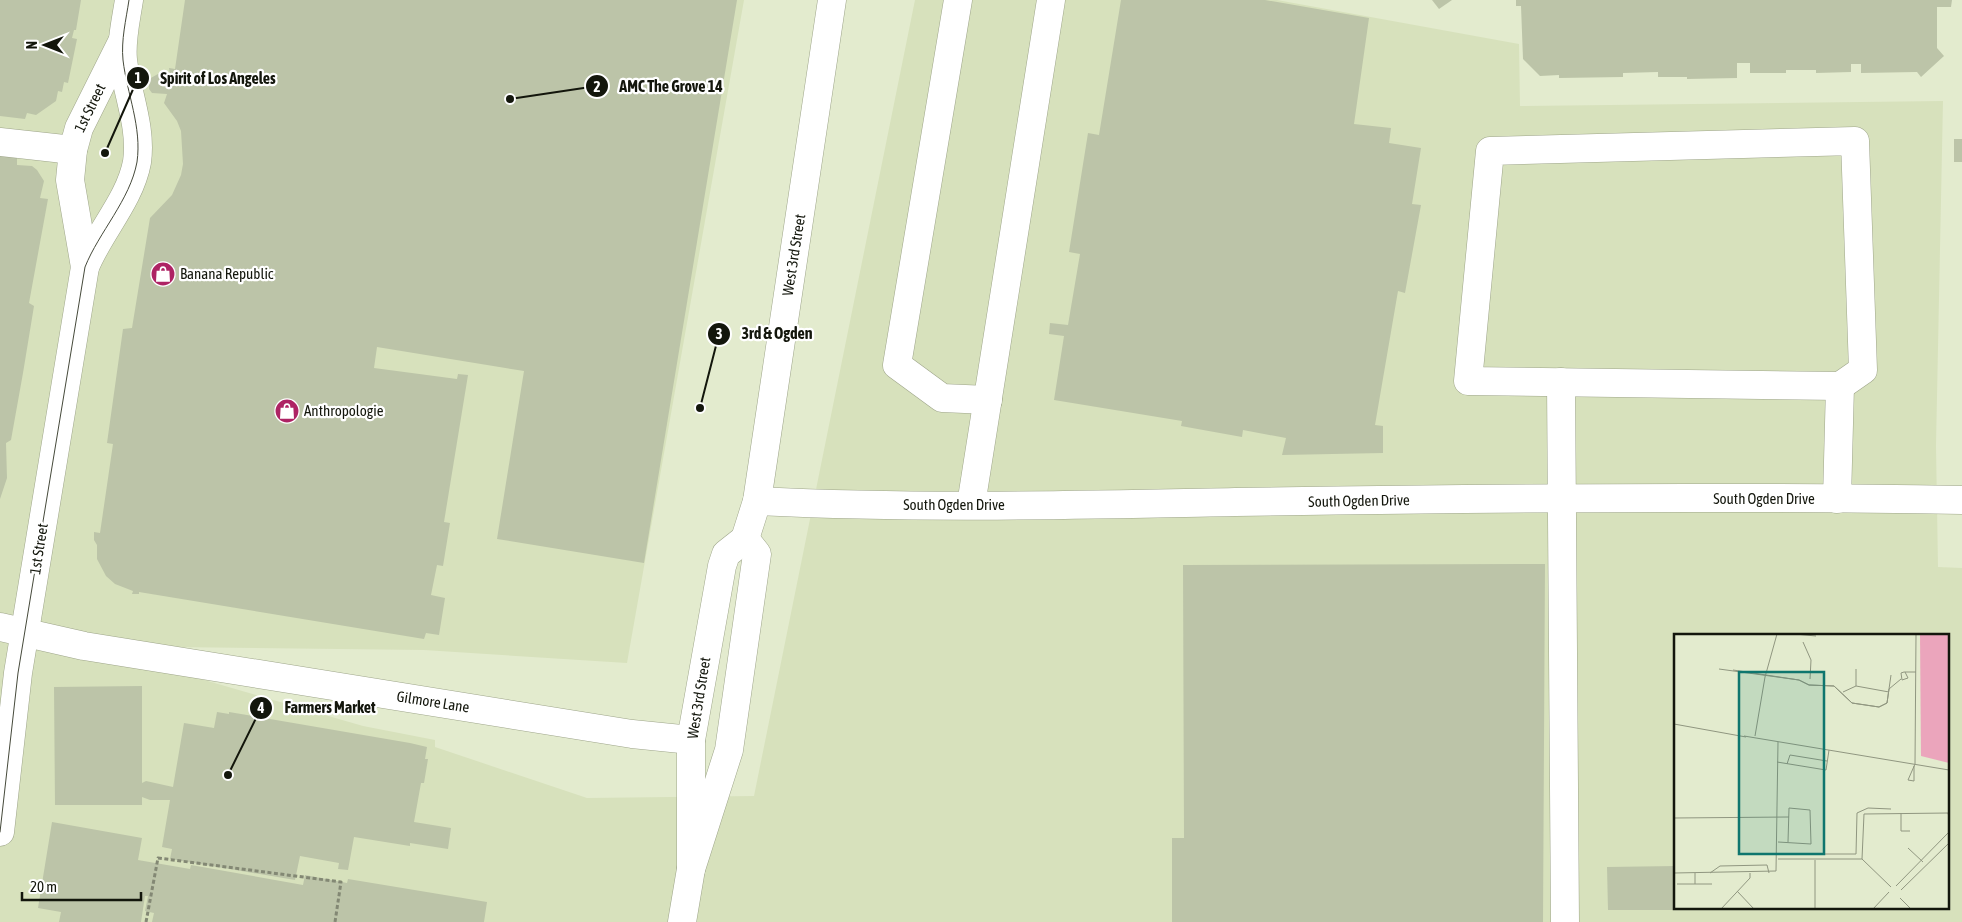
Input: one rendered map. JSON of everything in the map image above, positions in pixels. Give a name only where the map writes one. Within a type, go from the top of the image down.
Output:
[{"type":"street","name":"1st Street","points":[[0,832],[12,630],[85,267],[94,246],[123,197],[136,162],[138,139],[123,60],[123,40],[130,0]]},
{"type":"street","name":"West 3rd Street","points":[[692,869],[691,740],[722,566],[726,554],[745,539],[757,501],[832,0]]},
{"type":"street","points":[[958,0],[897,365],[942,398],[988,400]]},
{"type":"street","points":[[971,505],[1051,0]]},
{"type":"street","name":"1st Street","points":[[85,267],[70,180],[73,150],[79,128],[123,40]]},
{"type":"street","points":[[1855,141],[1863,370],[1840,386],[1468,381],[1490,151],[1855,141]]},
{"type":"street","points":[[0,142],[73,150]]},
{"type":"street","points":[[1561,382],[1565,922]]},
{"type":"street","points":[[1837,499],[1840,386]]},
{"type":"street","name":"South Ogden Drive","points":[[757,501],[826,504],[971,505],[1562,498],[1962,500]]},
{"type":"street","name":"West 3rd Street","points":[[682,922],[692,869],[729,750],[757,554],[745,539]]},
{"type":"street","name":"Gilmore Lane","points":[[12,630],[104,650],[632,734],[691,740]]},
{"type":"path","points":[[146,922],[158,858],[341,882],[335,922]]},
{"type":"shaded area","points":[[0,0],[744,0],[627,663],[424,650],[87,646],[363,726],[435,740],[435,747],[587,798],[754,796],[915,0],[1277,0],[1519,44],[1520,106],[1943,101],[1936,446],[1938,567],[1962,568],[1962,922],[0,922]]},
{"type":"building","points":[[0,0],[81,0],[76,30],[74,30],[72,38],[77,39],[68,83],[64,82],[62,92],[58,91],[56,101],[36,115],[27,113],[25,119],[0,116]]},
{"type":"building","points":[[185,0],[737,0],[644,563],[497,539],[524,371],[377,347],[374,368],[457,379],[458,374],[468,375],[444,522],[450,523],[443,566],[437,565],[431,595],[445,598],[439,635],[426,633],[424,639],[139,592],[139,594],[132,594],[133,591],[115,584],[106,576],[97,559],[97,545],[94,540],[94,532],[100,533],[113,444],[107,443],[123,329],[132,328],[150,218],[172,195],[181,175],[183,164],[181,131],[177,121],[164,103],[167,94],[152,93],[149,89],[149,79],[158,74],[170,76],[169,68],[175,69]]},
{"type":"building","points":[[1121,0],[1265,0],[1369,18],[1354,124],[1391,128],[1389,143],[1421,148],[1412,204],[1421,205],[1405,293],[1398,291],[1375,425],[1383,426],[1383,453],[1282,455],[1286,438],[1243,430],[1242,437],[1181,426],[1182,421],[1054,400],[1064,336],[1049,334],[1050,323],[1068,325],[1080,254],[1069,252],[1088,133],[1099,135]]},
{"type":"building","points":[[1432,0],[1452,0],[1439,9]]},
{"type":"building","points":[[1516,0],[1952,0],[1951,7],[1937,7],[1937,48],[1944,56],[1921,77],[1917,72],[1861,73],[1861,64],[1851,64],[1851,72],[1816,73],[1816,70],[1786,70],[1786,73],[1750,73],[1750,63],[1737,63],[1737,78],[1687,79],[1687,77],[1658,77],[1658,72],[1623,73],[1623,77],[1559,78],[1559,75],[1540,76],[1523,59],[1521,6],[1516,6]]},
{"type":"building","points":[[1954,139],[1962,139],[1962,162],[1954,162]]},
{"type":"building","points":[[0,156],[17,157],[17,165],[32,166],[37,170],[44,181],[40,198],[48,199],[29,303],[34,306],[23,373],[11,440],[6,443],[7,478],[0,499]]},
{"type":"building","points":[[1545,564],[1543,922],[1172,922],[1172,838],[1184,838],[1183,565]]},
{"type":"building","points":[[142,686],[142,783],[146,781],[173,787],[184,723],[214,728],[217,712],[229,714],[229,712],[410,743],[427,747],[425,759],[428,759],[424,783],[421,783],[414,822],[451,828],[448,849],[410,843],[410,846],[354,837],[348,870],[338,869],[339,863],[300,856],[295,880],[170,859],[172,849],[162,847],[170,800],[150,800],[142,797],[142,805],[55,805],[54,687]]},
{"type":"building","points":[[52,822],[142,838],[138,860],[190,869],[191,865],[303,885],[305,875],[347,883],[348,879],[487,902],[484,922],[152,922],[154,913],[145,911],[148,896],[145,896],[141,922],[59,922],[61,912],[38,908]]},
{"type":"building","points":[[1674,866],[1674,910],[1608,910],[1607,867]]},
{"type":"tram line","points":[[0,832],[18,673],[85,267],[128,190],[137,162],[136,123],[123,60],[124,30],[129,0]]},
{"type":"place","name":"AMC The Grove 14","points":[[510,99]]},
{"type":"place","name":"Spirit of Los Angeles","points":[[105,153]]},
{"type":"place","name":"Banana Republic","points":[[163,274]]},
{"type":"place","name":"3rd & Ogden","points":[[700,408]]},
{"type":"place","name":"Anthropologie","points":[[287,411]]},
{"type":"place","name":"Farmers Market","points":[[228,775]]}]
